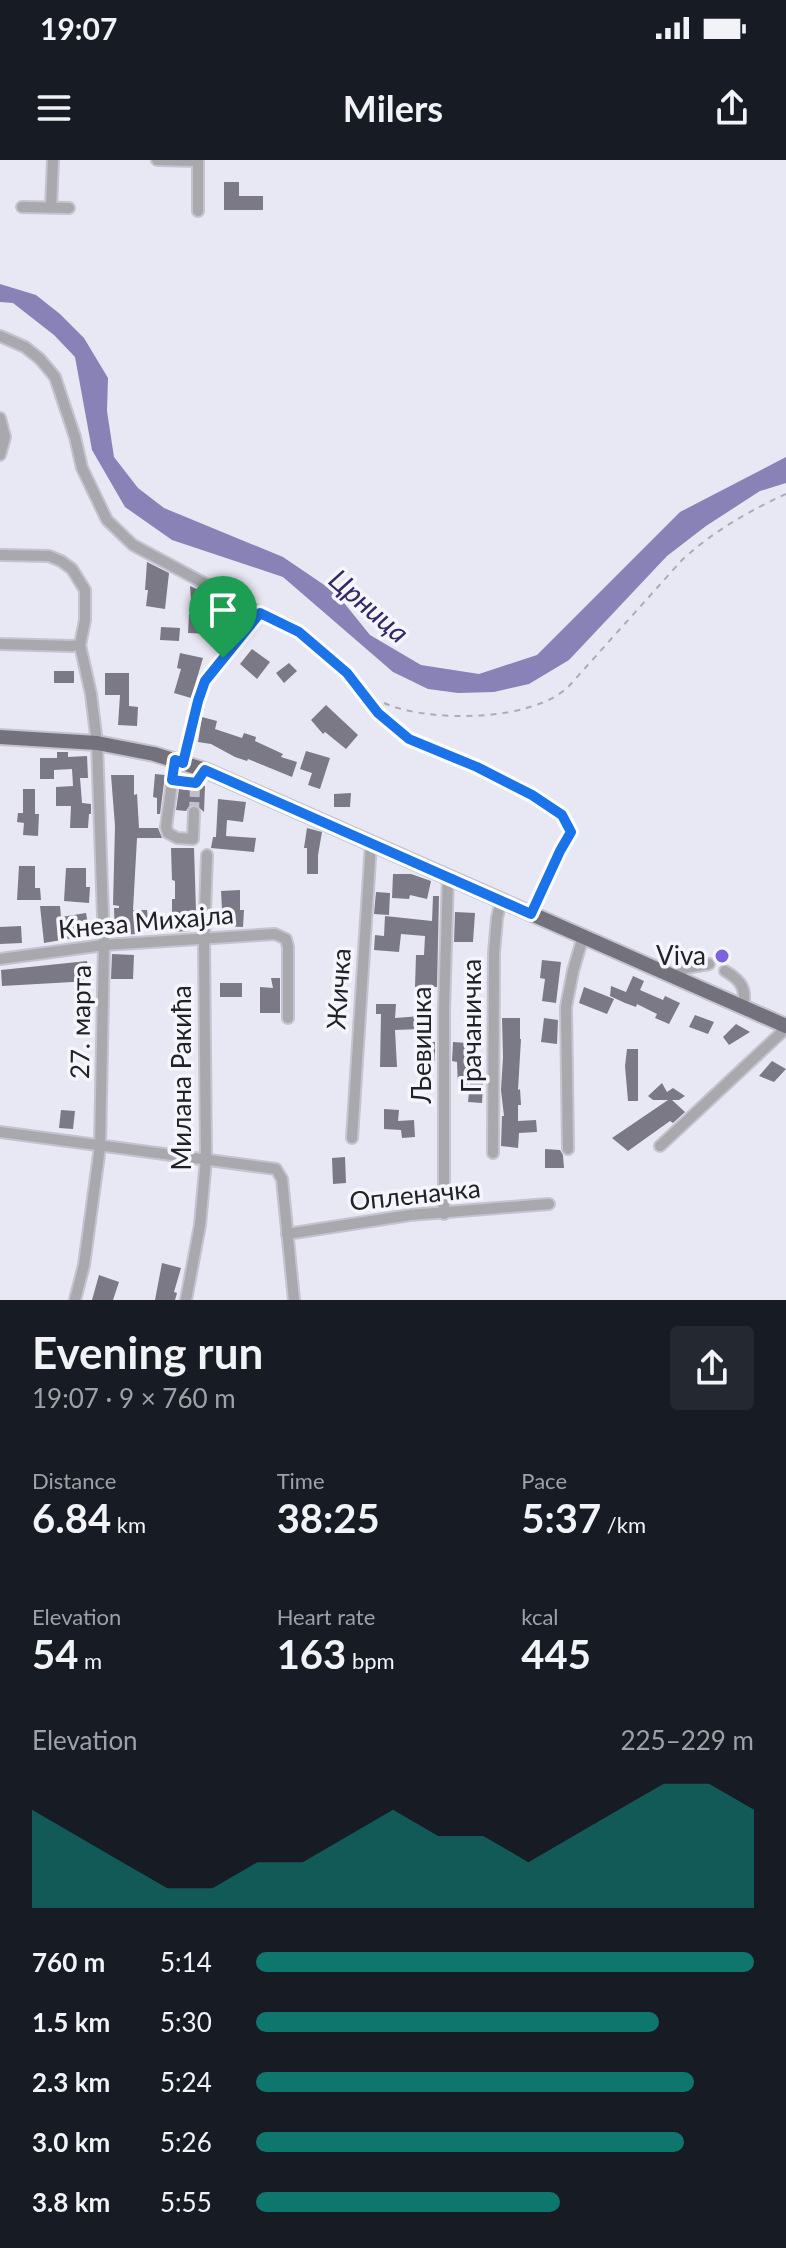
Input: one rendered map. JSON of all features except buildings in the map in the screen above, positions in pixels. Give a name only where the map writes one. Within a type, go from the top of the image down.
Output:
[{"type":"main road","points":[[0,737],[97,743],[205,770],[785,1026]]},
{"type":"street","points":[[51,207],[53,160]]},
{"type":"street","points":[[157,160],[198,161],[198,211]]},
{"type":"street","points":[[22,207],[69,208]]},
{"type":"street","points":[[0,336],[25,347],[55,377],[82,468],[107,520],[133,545],[299,632],[347,673],[378,713],[409,739],[477,767],[532,795],[562,815],[571,832],[531,914]]},
{"type":"street","points":[[0,418],[5,437],[0,455]]},
{"type":"street","name":"27. марта","points":[[0,555],[49,556],[72,569],[85,590],[85,620],[80,645],[91,694],[97,743],[104,945],[100,1147],[84,1265],[75,1300]]},
{"type":"street","points":[[194,812],[193,839],[177,838],[168,833],[166,827],[172,780],[205,681],[260,613]]},
{"type":"street","points":[[0,644],[80,645]]},
{"type":"street","points":[[172,780],[196,785],[205,770]]},
{"type":"street","name":"Жичка","points":[[352,1138],[371,843]]},
{"type":"street","name":"Милана Ракића","points":[[186,1300],[200,1225],[206,1159],[204,939],[207,855]]},
{"type":"street","name":"Љевишка","points":[[444,1214],[444,1009],[448,877]]},
{"type":"street","name":"Грачаничка","points":[[493,1153],[494,953],[501,901]]},
{"type":"street","name":"Кнеза Михајла","points":[[0,959],[104,945],[275,934],[286,939],[288,947],[288,1018]]},
{"type":"street","points":[[568,1149],[566,1007],[583,937]]},
{"type":"street","points":[[676,978],[685,968],[709,964]]},
{"type":"street","points":[[725,971],[744,988],[743,1007]]},
{"type":"street","points":[[660,1146],[785,1026]]},
{"type":"street","points":[[0,1132],[276,1169],[282,1179],[294,1300]]},
{"type":"street","name":"Опленачка","points":[[287,1234],[410,1215],[549,1204]]},
{"type":"path","points":[[369,701],[379,700],[408,711],[478,716],[519,710],[550,701],[578,676],[696,547],[765,503],[786,494]]},
{"type":"shaded area","points":[[0,284],[36,295],[84,338],[108,378],[107,411],[114,457],[138,488],[164,508],[283,557],[336,593],[370,635],[421,665],[479,674],[537,655],[680,512],[786,457],[786,483],[760,491],[667,556],[569,660],[529,684],[494,692],[458,693],[428,689],[393,672],[283,577],[172,540],[125,507],[92,450],[75,357],[54,335],[13,303],[0,302]]},
{"type":"tunnel","points":[[194,812],[195,787]]},
{"type":"place","name":"Viva","points":[[722,956]]},
{"type":"route","points":[[260,613],[299,632],[347,673],[378,713],[409,739],[477,767],[532,795],[562,815],[571,832],[531,914],[205,770],[196,783],[172,780],[175,760],[183,763],[205,681],[223,658],[260,613]]},
{"type":"water label","name":"Црница","points":[[369,606]]}]
